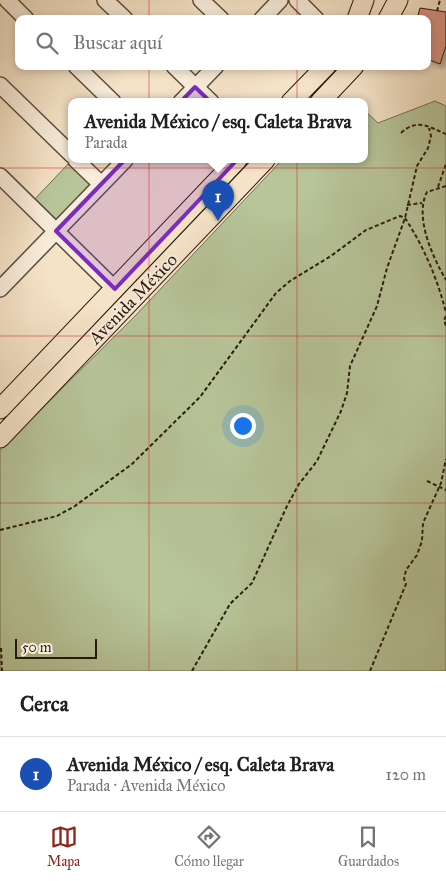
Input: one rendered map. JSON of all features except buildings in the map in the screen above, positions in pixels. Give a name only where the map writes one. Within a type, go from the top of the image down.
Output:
[{"type":"main road","points":[[358,15],[364,0]]},
{"type":"main road","points":[[390,15],[398,0]]},
{"type":"main road","points":[[295,98],[322,70]]},
{"type":"main road","points":[[324,98],[350,70]]},
{"type":"main road","name":"Avenida México","points":[[0,409],[234,163]]},
{"type":"main road","name":"Avenida México","points":[[0,438],[262,163]]},
{"type":"street","points":[[7,0],[22,15]]},
{"type":"street","points":[[105,0],[120,15]]},
{"type":"street","points":[[201,0],[217,15]]},
{"type":"street","points":[[266,15],[280,0]]},
{"type":"street","points":[[297,0],[312,15]]},
{"type":"street","points":[[80,70],[109,98]]},
{"type":"street","points":[[178,70],[207,98]]},
{"type":"street","points":[[185,98],[212,70]]},
{"type":"street","points":[[0,85],[68,151]]},
{"type":"street","points":[[79,163],[101,184]]},
{"type":"street","points":[[3,279],[56,231],[122,163]]},
{"type":"street","points":[[0,176],[115,289]]},
{"type":"path","points":[[437,11],[440,0]]},
{"type":"path","points":[[401,133],[416,123],[424,124],[429,128],[446,134]]},
{"type":"path","points":[[192,671],[230,604],[252,583],[287,506],[299,484],[317,461],[335,424],[347,392],[352,360],[376,306],[405,218],[417,166],[428,148],[429,128]]},
{"type":"path","points":[[438,187],[446,164]]},
{"type":"path","points":[[446,186],[427,192],[423,202],[425,236],[440,271],[446,280]]},
{"type":"path","points":[[407,205],[423,202]]},
{"type":"path","points":[[0,530],[57,516],[75,506],[132,464],[200,397],[261,313],[282,288],[366,230],[400,216],[405,218],[422,246],[439,290],[446,315],[444,320],[446,326]]},
{"type":"path","points":[[370,671],[406,584],[404,579],[406,570],[417,555],[422,541],[423,523],[439,488],[446,459]]},
{"type":"path","points":[[427,481],[446,490]]},
{"type":"path","points":[[1,648],[2,671]]},
{"type":"highlighted area","points":[[195,87],[253,143],[115,289],[56,231]]},
{"type":"green space","points":[[435,101],[446,106],[446,671],[0,671],[0,450],[135,316],[279,163],[368,163],[368,114],[378,123]]},
{"type":"green space","points":[[69,163],[92,183],[55,223],[32,202]]},
{"type":"place","name":"Avenida México / esq. Caleta Brava","points":[[218,221]]}]
